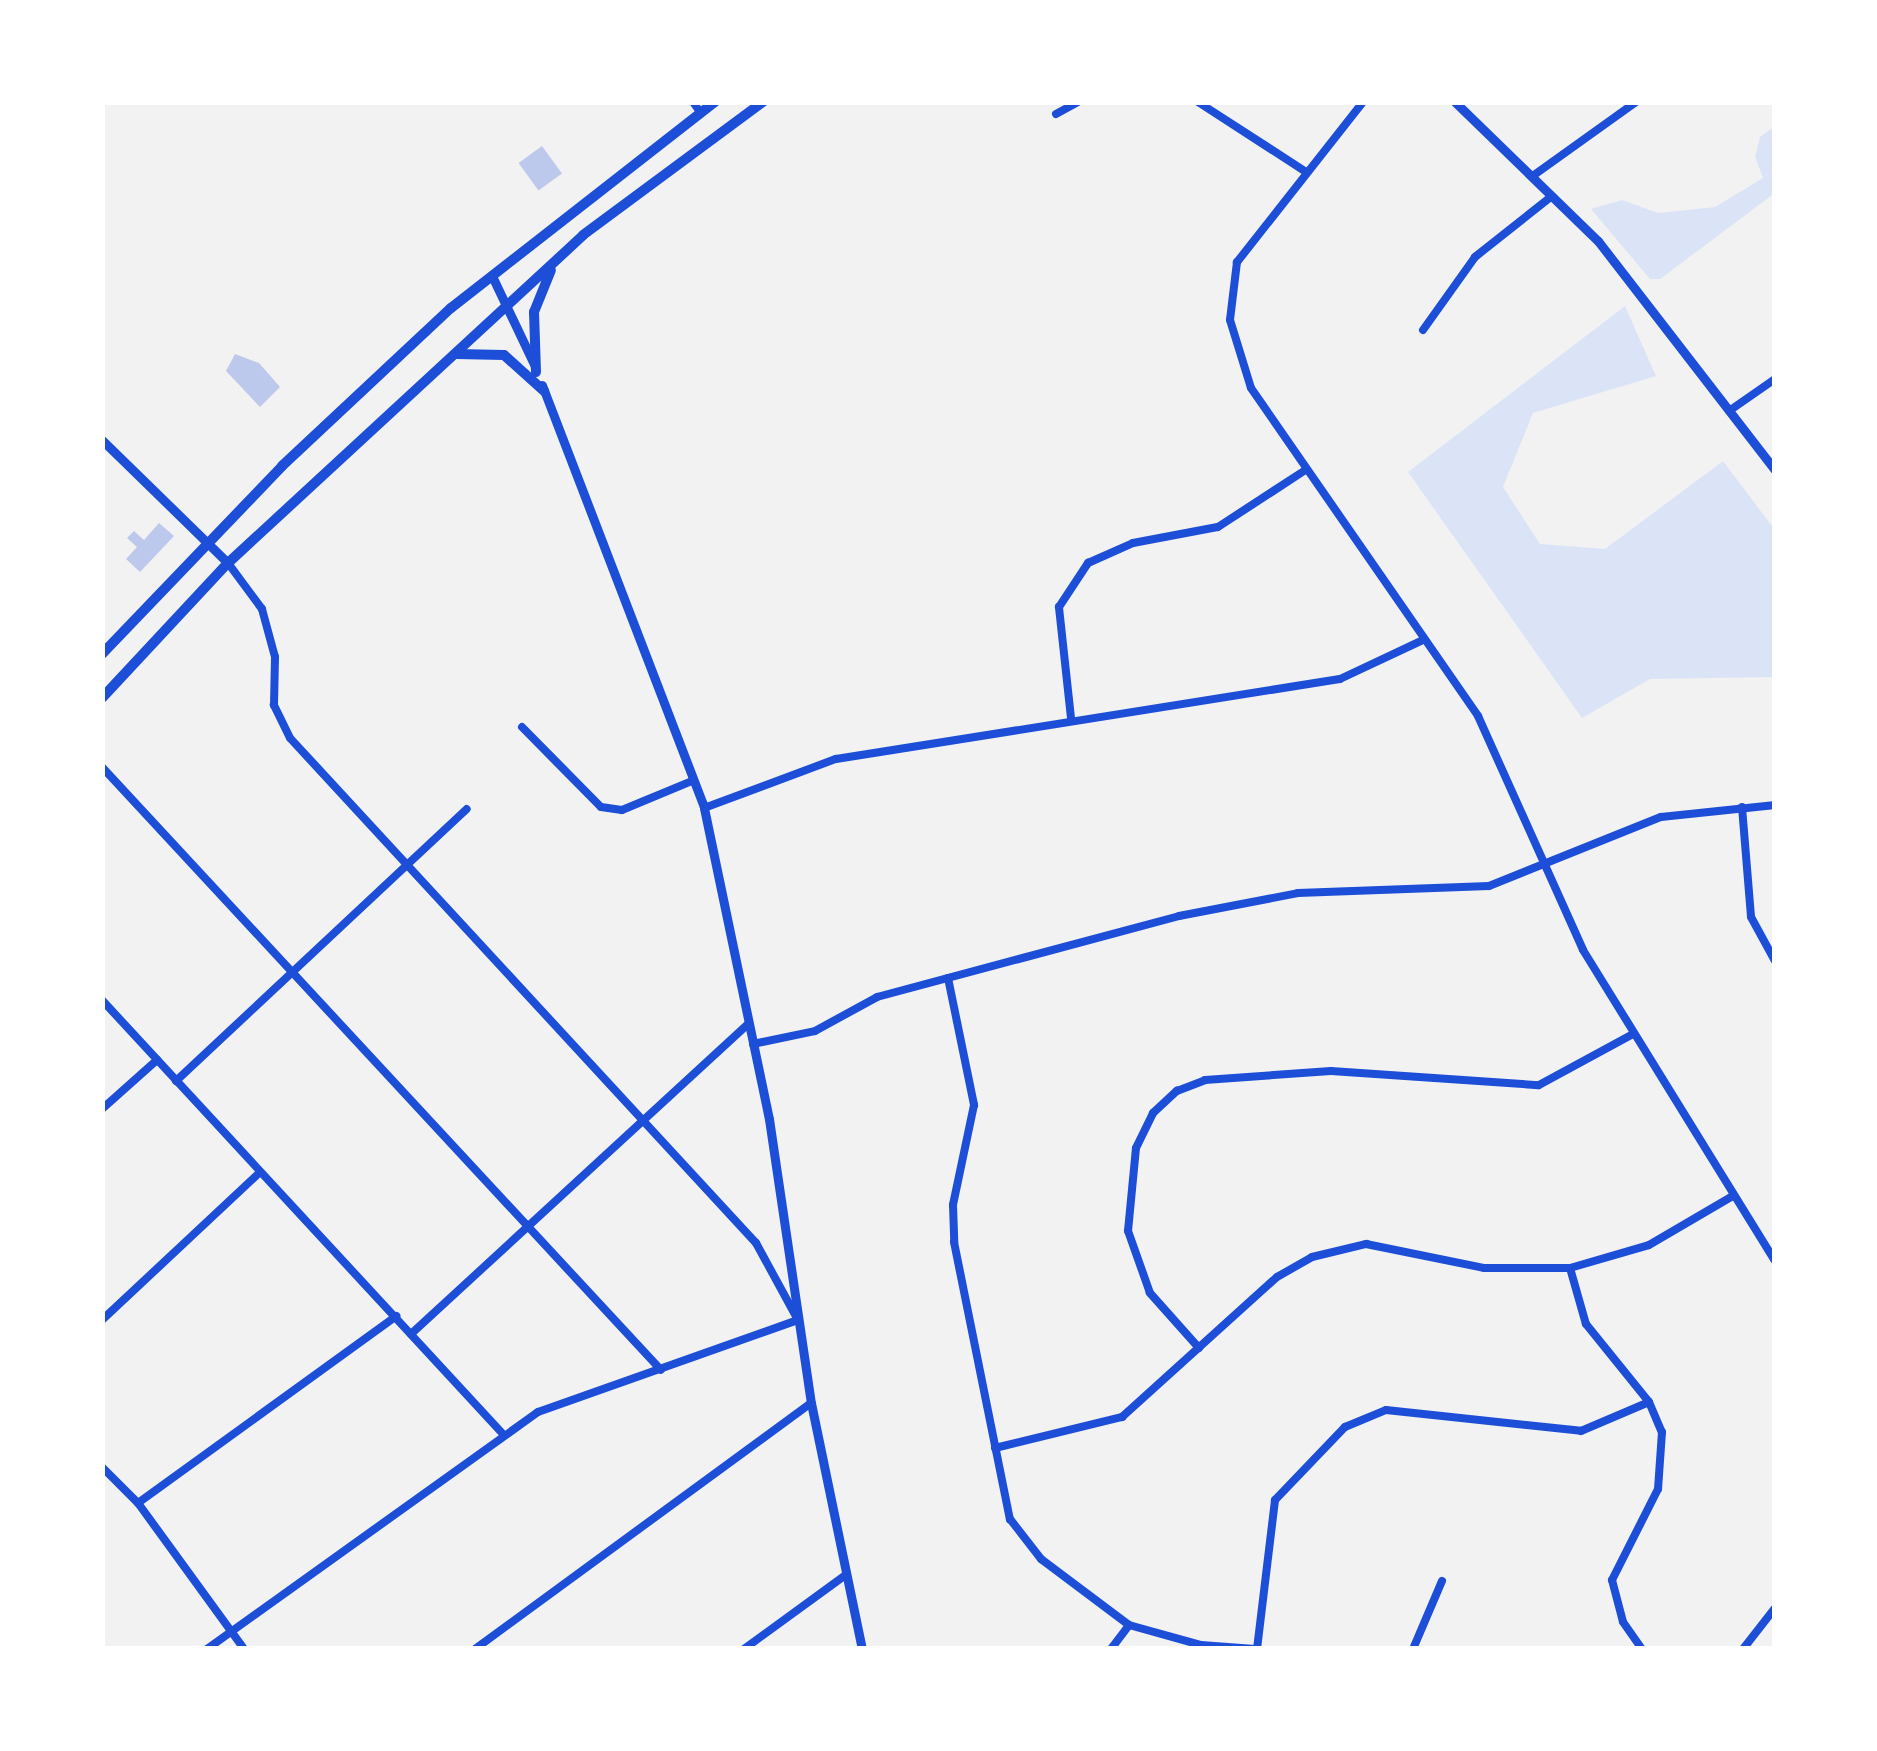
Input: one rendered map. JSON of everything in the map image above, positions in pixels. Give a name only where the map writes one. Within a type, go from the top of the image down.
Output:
[{"type":"main road","points":[[102,654],[207,542],[492,276],[697,107],[715,102]]},
{"type":"main road","points":[[102,698],[228,563],[557,258],[763,102]]},
{"type":"main road","points":[[536,371],[535,312],[557,258]]},
{"type":"main road","points":[[453,354],[504,355],[544,391]]},
{"type":"street","points":[[1056,114],[1078,102]]},
{"type":"street","points":[[1198,102],[1306,172]]},
{"type":"street","points":[[1363,102],[1237,262],[1230,291],[1251,388],[1304,471],[1478,716],[1542,871],[1633,1034],[1775,1261]]},
{"type":"street","points":[[1454,102],[1554,195],[1775,470]]},
{"type":"street","points":[[1534,175],[1636,102]]},
{"type":"street","points":[[1423,330],[1475,257],[1554,195]]},
{"type":"street","points":[[492,276],[509,302],[704,808],[753,1044],[811,1403],[862,1649]]},
{"type":"street","points":[[1729,411],[1775,379]]},
{"type":"street","points":[[102,440],[228,563],[262,609],[275,657],[274,705],[290,737],[756,1243],[798,1320]]},
{"type":"street","points":[[1071,718],[1059,607],[1088,563],[1133,543],[1218,527],[1304,471]]},
{"type":"street","points":[[704,808],[836,759],[1071,718],[1340,679],[1423,640]]},
{"type":"street","points":[[523,727],[601,807],[622,810],[692,781]]},
{"type":"street","points":[[102,767],[661,1370]]},
{"type":"street","points":[[753,1044],[815,1031],[877,997],[1229,905],[1404,884],[1489,886],[1542,871],[1661,817],[1775,805]]},
{"type":"street","points":[[1742,807],[1751,916],[1775,961]]},
{"type":"street","points":[[176,1081],[467,809]]},
{"type":"street","points":[[948,978],[974,1105],[952,1205],[954,1242],[1010,1519],[1023,1540],[1129,1625],[1201,1646],[1256,1649],[1275,1500],[1345,1426],[1386,1410],[1581,1432],[1649,1402]]},
{"type":"street","points":[[102,1000],[502,1433]]},
{"type":"street","points":[[411,1334],[749,1023]]},
{"type":"street","points":[[1199,1348],[1150,1293],[1128,1231],[1136,1148],[1153,1113],[1177,1091],[1205,1080],[1331,1071],[1539,1085],[1633,1034]]},
{"type":"street","points":[[102,1109],[157,1060]]},
{"type":"street","points":[[102,1320],[260,1172]]},
{"type":"street","points":[[995,1448],[1122,1417],[1276,1277],[1312,1257],[1366,1244],[1484,1268],[1570,1268],[1649,1245],[1733,1196]]},
{"type":"street","points":[[1570,1268],[1586,1324],[1649,1402],[1662,1432],[1658,1489],[1612,1580],[1623,1622],[1642,1649]]},
{"type":"street","points":[[138,1503],[395,1316]]},
{"type":"street","points":[[208,1649],[502,1433],[538,1412],[798,1320]]},
{"type":"street","points":[[476,1649],[811,1403]]},
{"type":"street","points":[[102,1467],[138,1503],[244,1649]]},
{"type":"street","points":[[744,1649],[847,1574]]},
{"type":"street","points":[[1413,1649],[1442,1580]]},
{"type":"street","points":[[1743,1649],[1773,1614]]},
{"type":"street","points":[[1111,1649],[1129,1625]]},
{"type":"shaded area","points":[[1775,126],[1775,193],[1660,279],[1650,279],[1591,209],[1622,200],[1658,213],[1715,207],[1763,178],[1755,157],[1760,137]]},
{"type":"shaded area","points":[[1625,306],[1656,376],[1533,413],[1503,487],[1540,544],[1605,549],[1723,461],[1775,530],[1775,677],[1650,679],[1582,718],[1408,472]]},
{"type":"building","points":[[542,146],[562,174],[539,191],[519,163]]},
{"type":"building","points":[[235,354],[259,363],[280,387],[260,407],[226,371]]},
{"type":"building","points":[[159,523],[174,536],[140,572],[126,559],[137,547],[127,538],[134,531],[144,540]]}]
